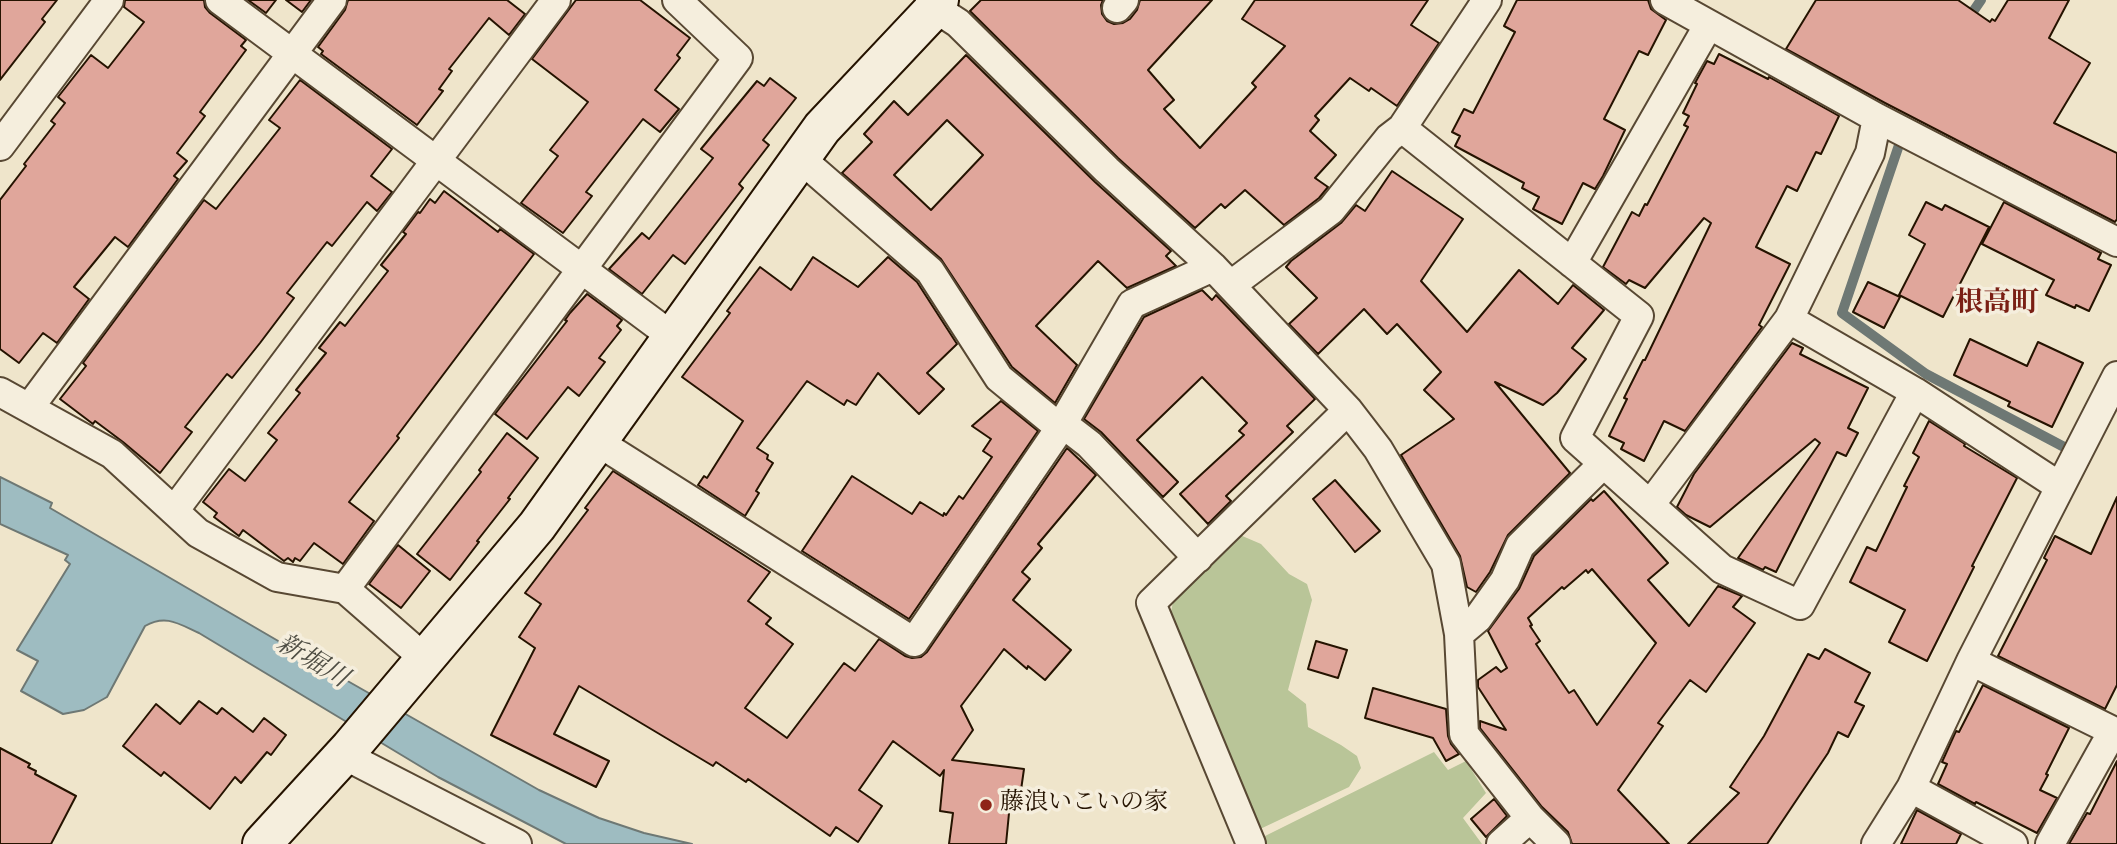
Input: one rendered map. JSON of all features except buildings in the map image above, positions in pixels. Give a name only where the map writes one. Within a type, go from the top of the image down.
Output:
[{"type":"street","points":[[0,146],[109,0]]},
{"type":"street","points":[[220,0],[673,337]]},
{"type":"street","points":[[29,408],[332,0]]},
{"type":"street","points":[[174,511],[556,0]]},
{"type":"street","points":[[345,589],[738,58],[677,0]]},
{"type":"street","points":[[598,442],[914,642],[1062,426],[1132,304],[1222,276],[1331,210],[1388,138],[1402,128],[1487,0]]},
{"type":"street","points":[[1665,0],[1877,118],[2117,242]]},
{"type":"street","points":[[262,844],[347,751],[537,526],[822,128],[935,3],[1107,170],[1222,276],[1348,410],[1378,449],[1446,564],[1459,634],[1464,734],[1530,818],[1556,844]]},
{"type":"street","points":[[1572,263],[1708,26]]},
{"type":"street","points":[[1650,505],[1789,319],[1870,153],[1877,118]]},
{"type":"street","points":[[1402,128],[1639,316],[1574,438],[1723,569],[1800,605],[1915,392]]},
{"type":"street","points":[[800,158],[930,271],[999,378],[1088,444],[1198,558]]},
{"type":"street","points":[[1789,319],[1915,392],[2059,486]]},
{"type":"street","points":[[1877,844],[1911,788],[1970,660],[2117,376]]},
{"type":"street","points":[[0,392],[112,454],[198,533],[277,577],[345,589],[414,672]]},
{"type":"street","points":[[1251,844],[1151,603],[1348,410]]},
{"type":"street","points":[[1459,634],[1478,618],[1505,580],[1520,546],[1604,464]]},
{"type":"street","points":[[1970,660],[2115,732],[2050,844]]},
{"type":"street","points":[[347,751],[517,844]]},
{"type":"street","points":[[1911,788],[2013,844]]},
{"type":"street","points":[[1501,844],[1530,818]]},
{"type":"green space","points":[[1240,535],[1261,544],[1289,574],[1307,584],[1312,600],[1288,690],[1306,704],[1308,727],[1357,756],[1361,768],[1349,787],[1258,830],[1170,617],[1174,597]]},
{"type":"green space","points":[[1434,752],[1448,770],[1466,761],[1486,793],[1463,818],[1482,844],[1261,844],[1259,839]]},
{"type":"water","name":"新堀川","points":[[0,477],[52,503],[50,508],[539,790],[599,818],[644,833],[692,844],[566,844],[438,777],[199,633],[172,622],[159,621],[145,626],[107,697],[84,710],[63,714],[21,691],[38,661],[17,650],[70,564],[65,560],[68,555],[0,524]]},
{"type":"waterway","points":[[1966,22],[1981,0]]},
{"type":"waterway","points":[[1899,145],[1842,313],[1926,374],[2066,448]]},
{"type":"place","name":"藤浪いこいの家","points":[[986,805]]},
{"type":"district","name":"根高町","points":[[1997,306]]}]
